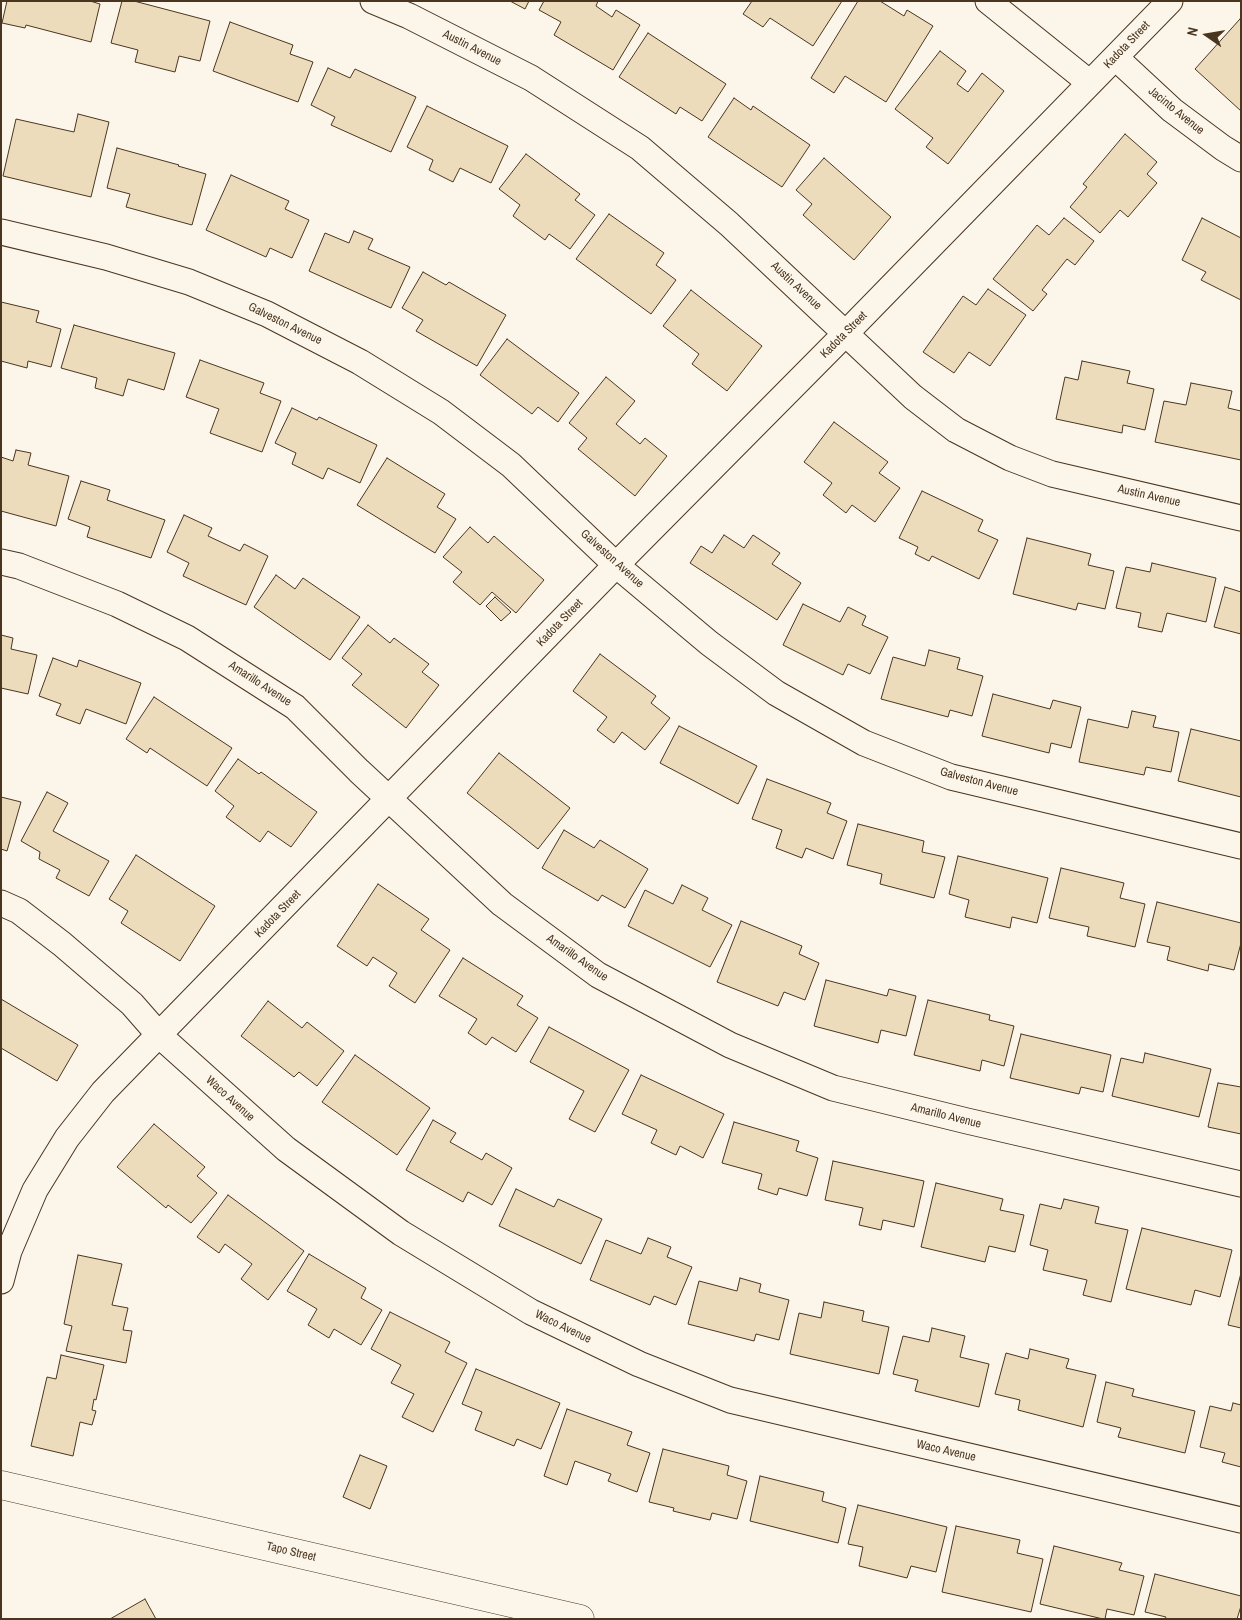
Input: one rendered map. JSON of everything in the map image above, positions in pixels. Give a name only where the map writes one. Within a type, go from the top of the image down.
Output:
[{"type":"street","name":"Austin Avenue","points":[[373,1],[409,16],[531,78],[640,148],[729,224],[913,397],[956,430],[1010,458],[1052,474],[1241,518]]},
{"type":"street","points":[[988,1],[1090,83]]},
{"type":"street","name":"Kadota Street","points":[[1,1281],[5,1250],[35,1190],[67,1138],[104,1092],[616,565],[846,333],[1170,1]]},
{"type":"street","name":"Jacinto Avenue","points":[[1116,58],[1172,110],[1241,159]]},
{"type":"street","name":"Galveston Avenue","points":[[1,232],[106,257],[189,282],[267,314],[360,362],[441,412],[511,465],[616,565],[709,643],[776,693],[864,743],[951,777],[1241,846]]},
{"type":"street","name":"Amarillo Avenue","points":[[1,562],[19,566],[117,604],[187,638],[295,707],[389,799],[502,904],[598,975],[730,1046],[833,1088],[966,1121],[1241,1184]]},
{"type":"street","name":"Waco Avenue","points":[[1,904],[19,911],[62,944],[132,1004],[160,1036],[286,1149],[401,1234],[531,1312],[639,1364],[730,1400],[1241,1520]]},
{"type":"street","name":"Tapo Street","points":[[1,1485],[580,1619]]},
{"type":"building","points":[[7,1],[90,1],[100,4],[91,42],[26,25],[25,28],[2,23]]},
{"type":"building","points":[[122,1],[134,1],[210,21],[200,61],[179,56],[175,72],[135,62],[138,50],[111,43]]},
{"type":"building","points":[[510,1],[529,1],[525,9]]},
{"type":"building","points":[[544,1],[598,1],[596,6],[612,17],[616,10],[640,25],[613,70],[554,35],[561,22],[539,10]]},
{"type":"building","points":[[752,1],[842,1],[813,46],[770,18],[763,27],[743,14]]},
{"type":"building","points":[[858,1],[880,1],[904,16],[907,10],[933,26],[886,102],[845,76],[834,93],[811,78]]},
{"type":"building","points":[[1241,19],[1241,111],[1195,69]]},
{"type":"building","points":[[230,22],[293,45],[290,54],[313,62],[298,102],[213,71]]},
{"type":"building","points":[[648,33],[726,84],[702,121],[680,107],[676,114],[619,77]]},
{"type":"building","points":[[940,51],[966,71],[957,84],[968,92],[982,73],[1004,91],[948,164],[926,147],[933,138],[895,109]]},
{"type":"building","points":[[328,68],[350,78],[355,69],[416,97],[391,152],[331,125],[335,117],[311,105]]},
{"type":"building","points":[[734,98],[751,110],[753,106],[810,145],[782,187],[708,137]]},
{"type":"building","points":[[427,106],[508,146],[491,183],[460,168],[453,182],[429,170],[433,160],[407,147]]},
{"type":"building","points":[[78,114],[109,122],[91,197],[3,176],[16,119],[74,132]]},
{"type":"building","points":[[1125,134],[1157,162],[1147,174],[1157,183],[1128,217],[1120,210],[1100,233],[1070,207],[1087,187],[1083,184]]},
{"type":"building","points":[[117,148],[206,174],[192,225],[126,207],[130,194],[107,188]]},
{"type":"building","points":[[526,154],[580,194],[575,200],[595,215],[570,249],[549,234],[545,240],[513,216],[520,205],[499,189]]},
{"type":"building","points":[[824,158],[891,217],[854,260],[803,215],[812,204],[796,190]]},
{"type":"building","points":[[231,175],[289,201],[285,209],[309,220],[292,258],[270,248],[266,257],[206,230]]},
{"type":"building","points":[[609,214],[664,253],[656,265],[676,280],[651,314],[576,259]]},
{"type":"building","points":[[1064,218],[1094,241],[1075,265],[1067,259],[1042,290],[1047,294],[1033,311],[993,279],[1037,225],[1049,235]]},
{"type":"building","points":[[1202,218],[1241,238],[1241,300],[1201,280],[1206,272],[1182,260]]},
{"type":"building","points":[[354,231],[373,239],[368,249],[410,267],[391,308],[309,271],[325,233],[349,243]]},
{"type":"building","points":[[423,272],[446,285],[449,282],[506,315],[477,366],[416,331],[423,320],[402,308]]},
{"type":"building","points":[[988,289],[1026,315],[990,366],[969,352],[954,373],[923,352],[963,296],[976,305]]},
{"type":"building","points":[[691,290],[762,346],[727,391],[692,364],[699,354],[663,326]]},
{"type":"building","points":[[1,302],[39,311],[36,322],[61,329],[51,367],[28,361],[27,368],[1,361]]},
{"type":"building","points":[[74,325],[175,353],[164,390],[128,379],[123,396],[95,388],[97,378],[61,368]]},
{"type":"building","points":[[507,339],[579,393],[558,422],[538,407],[532,414],[480,375]]},
{"type":"building","points":[[200,360],[264,383],[260,393],[281,401],[262,452],[210,433],[219,409],[186,397]]},
{"type":"building","points":[[1082,361],[1130,371],[1127,383],[1154,389],[1145,430],[1123,425],[1122,433],[1056,419],[1065,377],[1078,380]]},
{"type":"building","points":[[606,377],[635,401],[616,424],[640,444],[645,438],[667,456],[635,496],[578,449],[587,438],[569,423]]},
{"type":"building","points":[[1191,383],[1232,391],[1228,408],[1241,411],[1241,460],[1155,442],[1164,401],[1186,405]]},
{"type":"building","points":[[292,408],[317,420],[319,417],[377,445],[360,483],[328,468],[323,479],[292,464],[296,453],[275,443]]},
{"type":"building","points":[[834,422],[888,462],[879,473],[900,488],[875,522],[852,505],[846,513],[823,495],[832,483],[804,462]]},
{"type":"building","points":[[16,450],[31,453],[28,465],[69,476],[56,526],[1,511],[1,457],[13,461]]},
{"type":"building","points":[[387,458],[445,494],[437,507],[456,519],[435,553],[357,505]]},
{"type":"building","points":[[81,481],[110,490],[107,500],[165,520],[151,558],[87,537],[90,527],[68,519]]},
{"type":"building","points":[[922,491],[983,520],[978,531],[998,540],[979,579],[932,556],[929,561],[915,554],[918,547],[899,538]]},
{"type":"building","points":[[184,515],[212,528],[208,536],[240,551],[244,544],[268,556],[246,605],[183,576],[189,563],[167,552]]},
{"type":"building","points":[[470,527],[488,543],[494,536],[544,580],[516,613],[492,592],[480,605],[453,582],[462,572],[443,557]]},
{"type":"building","points":[[724,535],[744,548],[753,535],[780,553],[772,564],[801,583],[777,620],[690,563],[701,546],[712,553]]},
{"type":"building","points":[[1027,538],[1091,554],[1088,565],[1114,571],[1105,609],[1078,603],[1076,610],[1013,594]]},
{"type":"building","points":[[1152,563],[1216,578],[1206,622],[1167,613],[1162,632],[1138,627],[1141,613],[1116,608],[1126,567],[1150,572]]},
{"type":"building","points":[[276,575],[295,589],[303,578],[360,617],[330,660],[254,607]]},
{"type":"building","points":[[1225,587],[1241,592],[1241,634],[1214,627]]},
{"type":"building","points":[[495,597],[511,612],[501,621],[486,606]]},
{"type":"building","points":[[803,604],[840,622],[848,607],[866,616],[862,625],[888,637],[870,674],[848,664],[843,675],[783,645]]},
{"type":"building","points":[[368,625],[390,643],[394,638],[429,664],[422,672],[439,685],[406,728],[352,685],[362,674],[342,658]]},
{"type":"building","points":[[1,635],[13,638],[11,649],[37,655],[28,694],[1,688]]},
{"type":"building","points":[[929,650],[960,658],[957,669],[983,676],[972,716],[950,710],[948,717],[881,699],[893,657],[925,666]]},
{"type":"building","points":[[600,654],[656,696],[651,703],[670,718],[645,750],[622,732],[614,743],[597,730],[607,717],[573,691]]},
{"type":"building","points":[[53,658],[77,667],[79,660],[141,683],[126,724],[86,709],[80,724],[56,715],[61,704],[39,696]]},
{"type":"building","points":[[993,694],[1050,709],[1053,700],[1081,707],[1071,748],[1051,743],[1049,753],[982,736]]},
{"type":"building","points":[[154,697],[232,748],[207,786],[150,748],[147,753],[126,739]]},
{"type":"building","points":[[1132,711],[1156,716],[1153,727],[1179,732],[1171,772],[1146,767],[1144,775],[1079,762],[1088,719],[1128,728]]},
{"type":"building","points":[[679,726],[757,766],[738,804],[660,763]]},
{"type":"building","points":[[1191,729],[1241,741],[1241,797],[1178,781]]},
{"type":"building","points":[[499,753],[570,808],[538,849],[467,793]]},
{"type":"building","points":[[238,759],[259,774],[261,772],[317,812],[291,847],[268,831],[260,842],[226,817],[234,806],[215,791]]},
{"type":"building","points":[[767,779],[831,803],[827,813],[847,821],[833,859],[806,848],[802,858],[776,848],[782,830],[752,819]]},
{"type":"building","points":[[47,792],[68,803],[53,831],[109,861],[89,896],[56,878],[60,870],[39,859],[40,852],[21,841]]},
{"type":"building","points":[[1,797],[21,802],[7,851],[1,849]]},
{"type":"building","points":[[858,824],[924,841],[922,852],[945,857],[934,898],[880,884],[882,874],[847,865]]},
{"type":"building","points":[[564,830],[594,848],[600,840],[648,869],[625,908],[602,895],[598,901],[542,868]]},
{"type":"building","points":[[136,855],[215,906],[180,961],[121,923],[128,911],[109,899]]},
{"type":"building","points":[[958,856],[1048,878],[1037,923],[1012,917],[1010,928],[965,917],[969,900],[949,894]]},
{"type":"building","points":[[1061,868],[1124,883],[1120,898],[1145,904],[1135,947],[1087,936],[1089,927],[1049,918]]},
{"type":"building","points":[[378,884],[429,919],[421,930],[450,950],[415,1003],[389,986],[397,973],[373,957],[367,966],[337,946]]},
{"type":"building","points":[[682,885],[708,898],[702,910],[732,925],[710,967],[628,926],[645,890],[673,904]]},
{"type":"building","points":[[1157,902],[1241,923],[1241,943],[1234,970],[1209,964],[1208,971],[1167,960],[1170,947],[1147,942]]},
{"type":"building","points":[[741,921],[802,946],[799,954],[819,963],[805,1000],[784,992],[778,1006],[717,982]]},
{"type":"building","points":[[463,958],[523,996],[517,1005],[538,1018],[516,1052],[492,1037],[486,1045],[468,1033],[477,1019],[439,996]]},
{"type":"building","points":[[826,980],[887,996],[889,989],[916,996],[906,1036],[881,1030],[878,1043],[814,1026]]},
{"type":"building","points":[[1,999],[78,1045],[57,1081],[1,1048]]},
{"type":"building","points":[[928,1000],[990,1015],[989,1020],[1014,1026],[1004,1066],[982,1060],[980,1071],[914,1055]]},
{"type":"building","points":[[268,1001],[302,1028],[307,1022],[344,1051],[317,1086],[299,1072],[294,1077],[241,1036]]},
{"type":"building","points":[[549,1027],[629,1070],[595,1132],[569,1119],[584,1091],[530,1062]]},
{"type":"building","points":[[1021,1034],[1111,1055],[1103,1092],[1081,1087],[1079,1094],[1010,1078]]},
{"type":"building","points":[[1145,1053],[1211,1069],[1199,1117],[1112,1096],[1121,1058],[1143,1063]]},
{"type":"building","points":[[355,1055],[430,1108],[397,1155],[322,1102]]},
{"type":"building","points":[[641,1075],[724,1114],[703,1158],[680,1146],[676,1155],[651,1143],[657,1130],[622,1114]]},
{"type":"building","points":[[1218,1083],[1241,1087],[1241,1134],[1208,1127]]},
{"type":"building","points":[[433,1120],[456,1133],[450,1142],[482,1160],[486,1153],[512,1168],[492,1205],[468,1192],[463,1202],[406,1170]]},
{"type":"building","points":[[734,1122],[799,1141],[796,1151],[818,1158],[807,1196],[779,1188],[777,1195],[758,1189],[762,1174],[722,1163]]},
{"type":"building","points":[[154,1124],[205,1167],[197,1176],[217,1193],[191,1223],[168,1205],[166,1208],[117,1167]]},
{"type":"building","points":[[833,1161],[924,1181],[914,1227],[883,1220],[881,1230],[859,1225],[863,1208],[825,1200]]},
{"type":"building","points":[[936,1183],[1003,1199],[1000,1210],[1024,1215],[1015,1252],[989,1246],[985,1262],[921,1247]]},
{"type":"building","points":[[516,1189],[554,1207],[558,1199],[602,1219],[581,1264],[499,1226]]},
{"type":"building","points":[[228,1195],[304,1251],[268,1300],[241,1279],[252,1264],[225,1244],[219,1253],[197,1237]]},
{"type":"building","points":[[1064,1199],[1099,1207],[1095,1223],[1128,1230],[1111,1302],[1083,1295],[1087,1280],[1043,1270],[1048,1250],[1030,1245],[1040,1204],[1061,1209]]},
{"type":"building","points":[[1142,1228],[1232,1250],[1220,1297],[1195,1290],[1191,1305],[1126,1289]]},
{"type":"building","points":[[648,1238],[671,1247],[667,1257],[692,1267],[676,1305],[654,1296],[650,1305],[590,1280],[606,1240],[641,1254]]},
{"type":"building","points":[[309,1254],[366,1288],[361,1298],[382,1310],[361,1345],[334,1329],[329,1338],[308,1325],[317,1309],[287,1291]]},
{"type":"building","points":[[78,1255],[122,1264],[112,1305],[128,1308],[123,1330],[132,1331],[126,1363],[66,1351],[72,1326],[64,1324]]},
{"type":"building","points":[[1241,1273],[1241,1328],[1228,1325]]},
{"type":"building","points":[[740,1278],[761,1284],[759,1292],[789,1300],[779,1340],[756,1334],[754,1341],[688,1324],[699,1281],[737,1291]]},
{"type":"building","points":[[824,1302],[864,1311],[862,1321],[889,1327],[879,1374],[790,1354],[799,1313],[821,1318]]},
{"type":"building","points":[[390,1312],[450,1342],[445,1352],[467,1363],[433,1432],[402,1417],[414,1394],[391,1383],[401,1365],[371,1349]]},
{"type":"building","points":[[932,1328],[965,1336],[960,1357],[989,1364],[979,1407],[915,1391],[918,1380],[893,1374],[903,1336],[929,1342]]},
{"type":"building","points":[[1030,1349],[1069,1359],[1066,1368],[1096,1375],[1083,1427],[1018,1410],[1020,1400],[995,1394],[1006,1353],[1028,1359]]},
{"type":"building","points":[[61,1355],[104,1365],[96,1400],[94,1399],[92,1410],[96,1411],[92,1425],[80,1422],[73,1456],[31,1446],[47,1377],[56,1379]]},
{"type":"building","points":[[476,1369],[560,1403],[541,1449],[517,1439],[514,1446],[475,1430],[482,1412],[462,1404]]},
{"type":"building","points":[[1106,1382],[1134,1389],[1132,1396],[1195,1411],[1185,1453],[1118,1437],[1121,1428],[1097,1422]]},
{"type":"building","points":[[1233,1403],[1241,1405],[1241,1467],[1222,1462],[1225,1453],[1200,1447],[1210,1406],[1231,1411]]},
{"type":"building","points":[[567,1409],[632,1432],[627,1445],[650,1453],[637,1492],[608,1481],[611,1474],[575,1461],[567,1485],[544,1476]]},
{"type":"building","points":[[663,1449],[729,1466],[727,1475],[747,1481],[737,1519],[712,1513],[710,1520],[673,1511],[674,1508],[649,1502]]},
{"type":"building","points":[[360,1455],[387,1466],[370,1509],[343,1497]]},
{"type":"building","points":[[760,1476],[824,1492],[822,1501],[846,1508],[838,1543],[750,1521]]},
{"type":"building","points":[[858,1505],[947,1527],[936,1572],[911,1566],[907,1578],[859,1566],[863,1547],[848,1544]]},
{"type":"building","points":[[956,1526],[1020,1540],[1017,1553],[1043,1559],[1031,1612],[942,1592]]},
{"type":"building","points":[[1054,1546],[1122,1563],[1119,1570],[1144,1576],[1134,1615],[1107,1609],[1105,1619],[1103,1619],[1040,1604]]},
{"type":"building","points":[[1155,1574],[1241,1596],[1241,1606],[1237,1619],[1165,1619],[1166,1617],[1145,1612]]},
{"type":"building","points":[[145,1599],[156,1619],[110,1619]]}]
